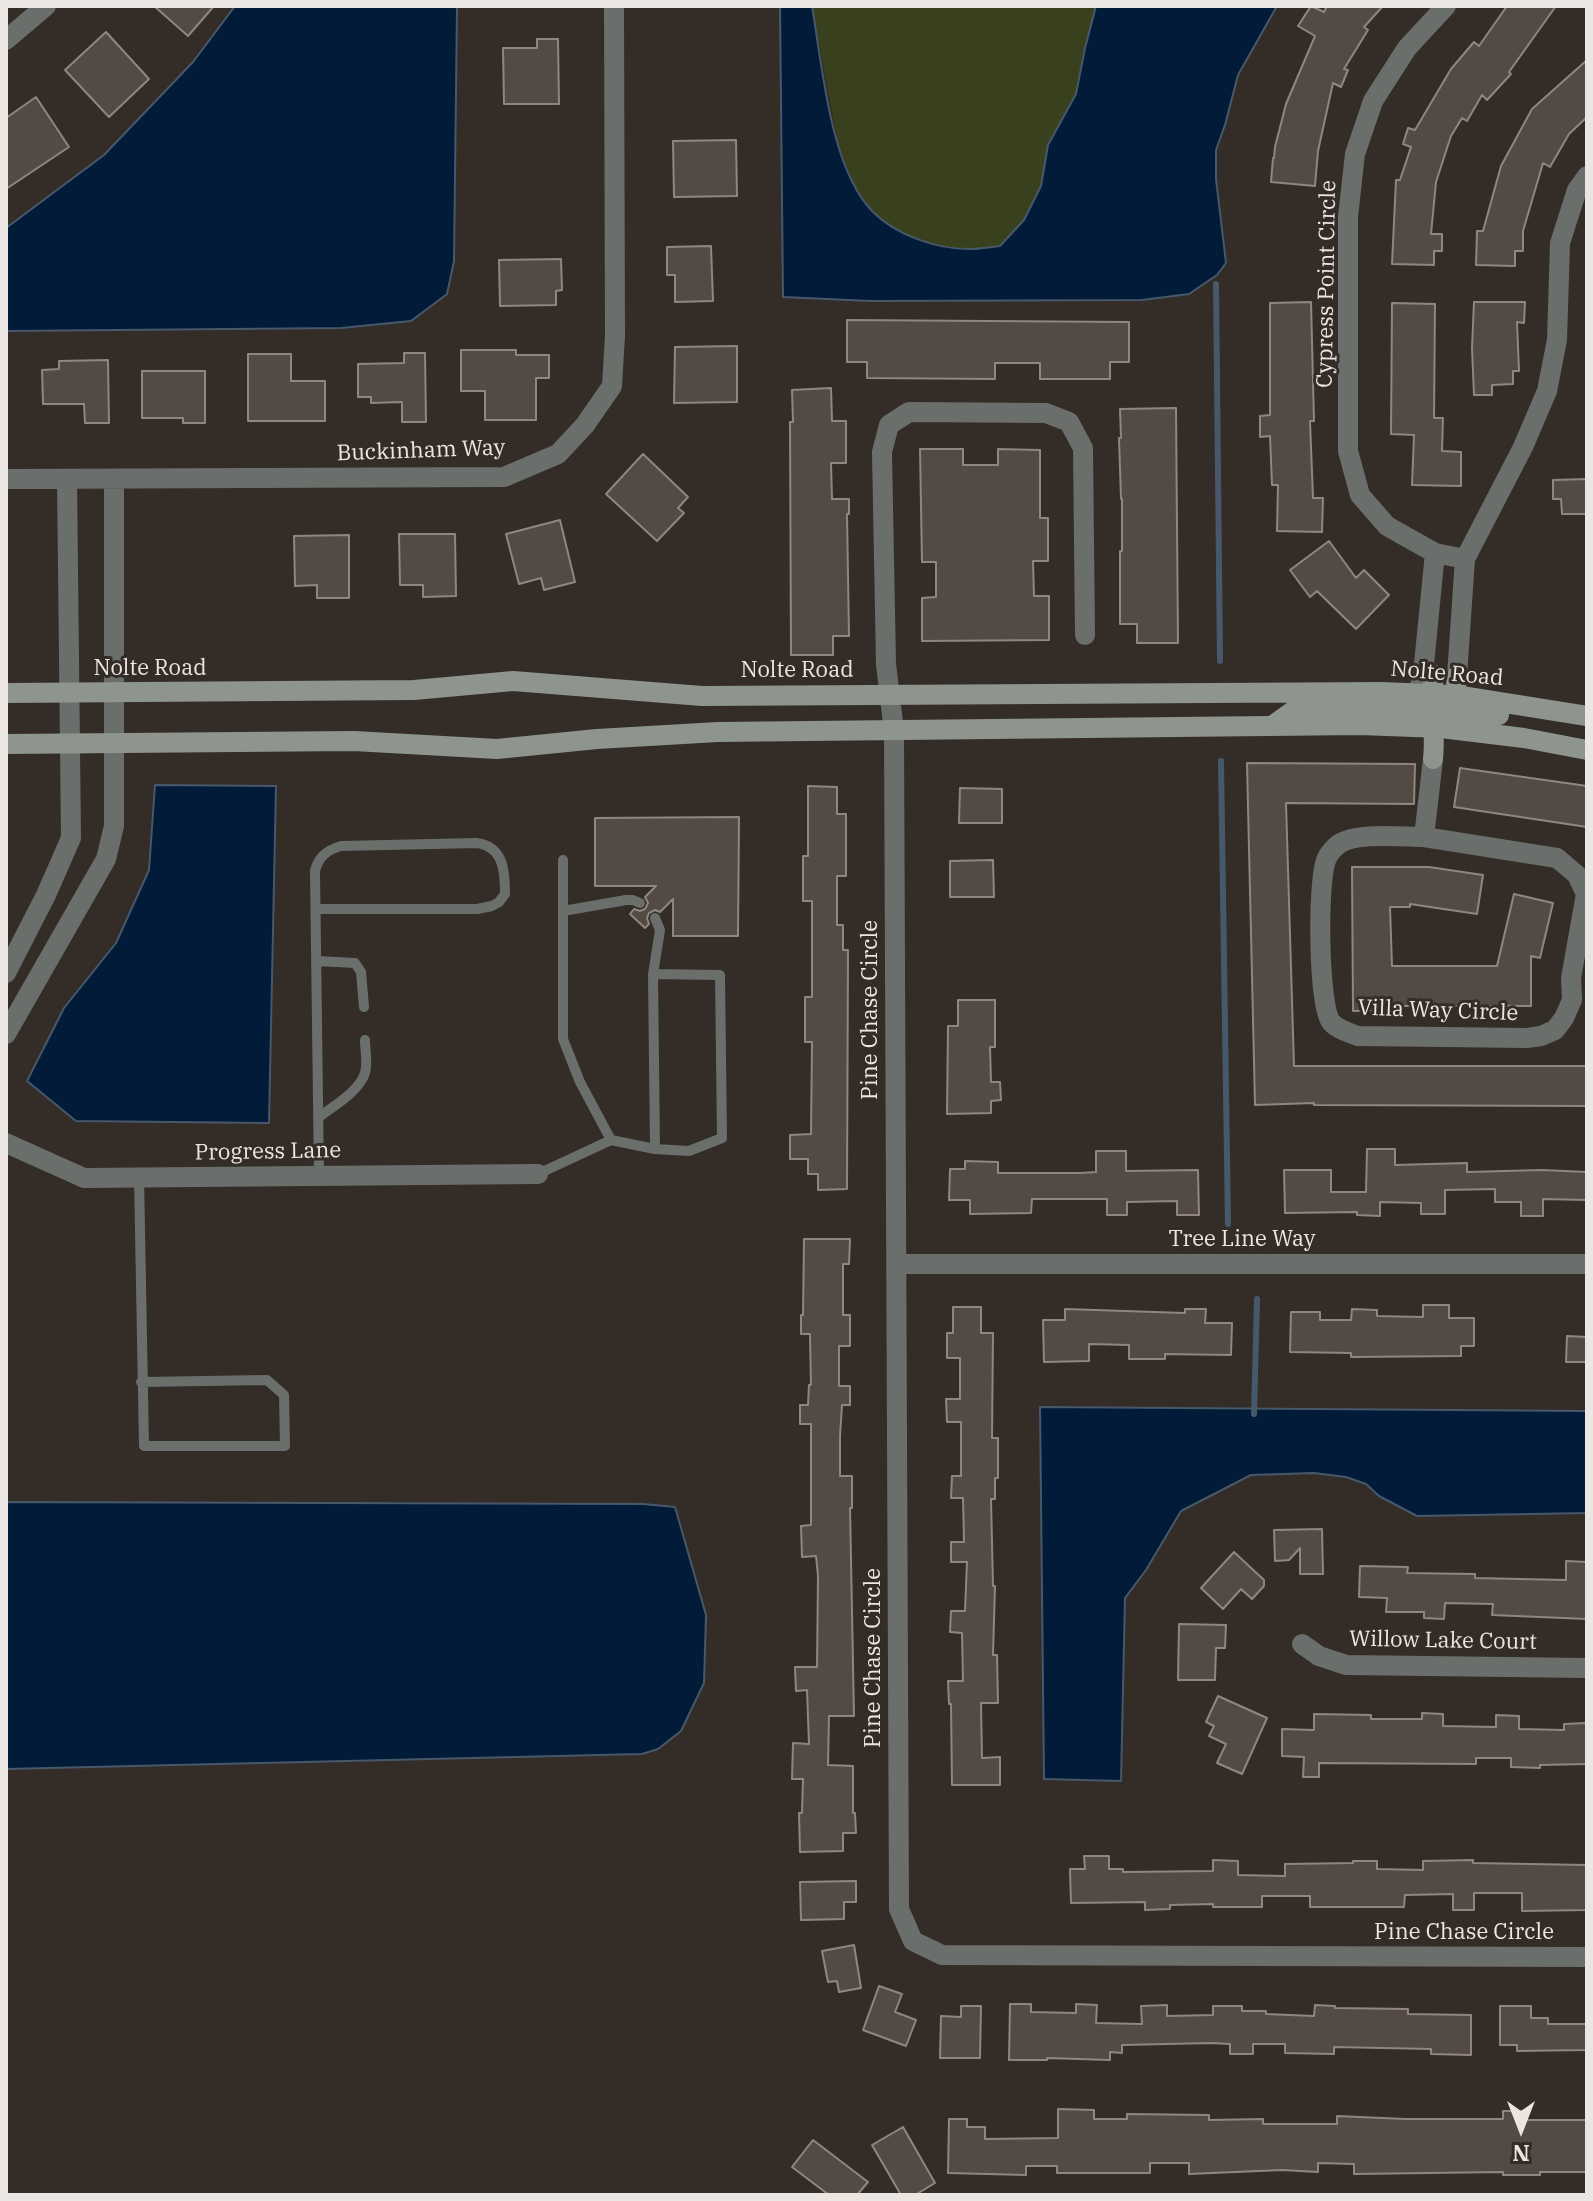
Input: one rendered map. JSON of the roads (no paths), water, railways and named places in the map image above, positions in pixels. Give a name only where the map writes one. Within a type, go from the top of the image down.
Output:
[{"type":"street","points":[[6,40],[46,6]]},
{"type":"street","name":"Buckinham Way","points":[[6,479],[504,477],[558,454],[585,425],[612,386],[615,336],[614,6]]},
{"type":"street","name":"Cypress Point Circle","points":[[1446,6],[1407,48],[1373,101],[1355,154],[1348,217],[1348,451],[1360,495],[1387,526],[1448,556]]},
{"type":"street","points":[[1431,838],[1438,760],[1429,692],[1448,556],[1523,447],[1547,391],[1557,340],[1560,243],[1577,190],[1587,176]]},
{"type":"street","name":"Pine Chase Circle","points":[[1085,635],[1083,448],[1069,422],[1046,413],[909,412],[889,425],[882,452],[886,664],[894,731],[899,1909],[913,1941],[942,1955],[1587,1957]]},
{"type":"street","points":[[6,973],[11,950],[71,838],[67,479]]},
{"type":"street","points":[[6,1034],[106,859],[114,826],[114,479]]},
{"type":"street","points":[[1272,726],[1293,711],[1414,712],[1429,692],[1456,686],[1448,556]]},
{"type":"street","name":"Nolte Road","points":[[6,693],[414,690],[513,681],[702,696],[1429,692]]},
{"type":"street","name":"Nolte Road","points":[[1456,686],[1587,716]]},
{"type":"street","points":[[1434,727],[1439,716],[1454,712],[1477,712],[1580,726],[1587,724]]},
{"type":"street","points":[[6,744],[354,741],[497,749],[718,732],[1272,726],[1434,727],[1524,738],[1587,750]]},
{"type":"street","points":[[1438,760],[1470,731]]},
{"type":"street","name":"Villa Way Circle","points":[[1348,838],[1431,838],[1557,858],[1577,875],[1586,894],[1571,978],[1572,1000],[1555,1030],[1527,1038],[1372,1037],[1345,1032],[1331,1022],[1323,994],[1320,925],[1322,877],[1327,858],[1348,838]]},
{"type":"street","name":"Progress Lane","points":[[6,1143],[84,1178],[538,1174]]},
{"type":"street","name":"Tree Line Way","points":[[896,1264],[1587,1264]]},
{"type":"street","name":"Willow Lake Court","points":[[1302,1644],[1319,1656],[1346,1665],[1587,1668]]},
{"type":"lane","points":[[316,909],[465,910],[492,906],[505,894],[503,862],[490,847],[476,843],[341,846],[325,853],[316,864],[316,909],[316,961],[319,1176]]},
{"type":"lane","points":[[563,860],[563,1039],[580,1082],[611,1140]]},
{"type":"lane","points":[[563,911],[626,900],[640,903]]},
{"type":"lane","points":[[655,918],[660,930],[653,974],[655,1149]]},
{"type":"lane","points":[[316,961],[355,963],[361,972],[364,1007]]},
{"type":"lane","points":[[538,1174],[611,1140],[655,1149],[689,1151],[722,1138],[720,975],[653,974]]},
{"type":"lane","points":[[318,1118],[363,1078],[365,1040]]},
{"type":"lane","points":[[139,1177],[141,1382],[144,1446],[285,1446],[284,1395],[267,1380],[141,1382]]},
{"type":"water","points":[[235,6],[457,6],[454,261],[447,294],[411,321],[341,328],[6,331],[6,228],[104,155],[193,62]]},
{"type":"water","points":[[780,6],[812,6],[830,115],[837,143],[858,193],[882,220],[905,234],[943,246],[969,249],[1000,246],[1024,220],[1041,186],[1048,145],[1076,94],[1096,6],[1277,6],[1238,75],[1216,150],[1216,179],[1226,263],[1217,275],[1189,294],[1142,300],[870,301],[783,297]]},
{"type":"water","points":[[155,785],[276,786],[269,1123],[76,1121],[27,1081],[64,1008],[116,943],[149,870]]},
{"type":"water","points":[[1040,1407],[1587,1411],[1587,1513],[1417,1516],[1379,1496],[1366,1484],[1346,1477],[1314,1473],[1251,1475],[1181,1511],[1146,1570],[1125,1598],[1121,1781],[1044,1779]]},
{"type":"water","points":[[6,1502],[643,1504],[675,1507],[706,1615],[704,1683],[681,1731],[658,1749],[642,1754],[6,1769]]},
{"type":"waterway","points":[[1216,284],[1220,661]]},
{"type":"waterway","points":[[1221,761],[1228,1224]]},
{"type":"waterway","points":[[1254,1414],[1257,1299]]}]
